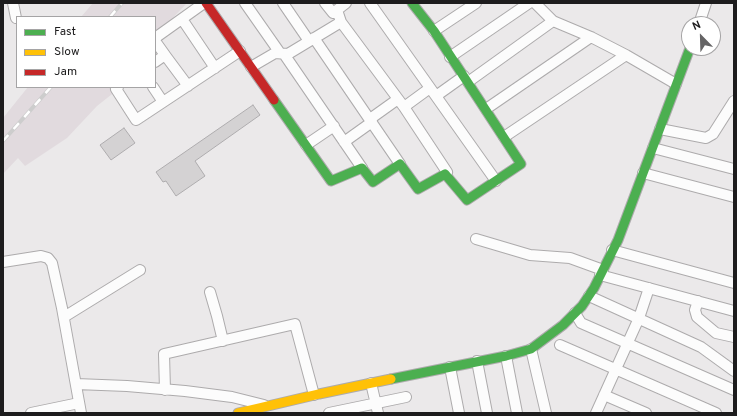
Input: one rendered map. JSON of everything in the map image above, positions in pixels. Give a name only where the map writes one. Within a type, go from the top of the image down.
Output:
[{"type":"street","points":[[13,3],[16,18]]},
{"type":"street","points":[[156,37],[205,3],[331,181],[362,168]]},
{"type":"street","points":[[245,3],[373,182],[400,164]]},
{"type":"street","points":[[283,3],[418,189],[445,174]]},
{"type":"street","points":[[325,3],[333,13],[346,3]]},
{"type":"street","points":[[363,3],[369,3],[496,181]]},
{"type":"street","points":[[337,10],[340,22],[401,103],[447,172],[445,174],[467,200],[521,164],[434,31],[413,3]]},
{"type":"street","points":[[434,31],[476,3]]},
{"type":"street","points":[[450,57],[529,3]]},
{"type":"street","points":[[535,3],[553,21],[591,37],[676,84]]},
{"type":"street","points":[[702,16],[706,3]]},
{"type":"street","points":[[182,19],[215,68]]},
{"type":"street","points":[[344,142],[370,121],[401,103],[466,79],[553,21]]},
{"type":"street","points":[[251,67],[275,52],[288,54],[340,22]]},
{"type":"street","points":[[486,109],[591,37]]},
{"type":"street","points":[[156,42],[188,86]]},
{"type":"street","points":[[117,88],[116,89],[136,120],[240,52]]},
{"type":"street","points":[[156,61],[165,55]]},
{"type":"street","points":[[504,137],[626,55]]},
{"type":"street","points":[[238,413],[314,395],[506,356],[531,349],[546,338],[575,313],[589,296],[602,273],[618,240],[687,56]]},
{"type":"street","points":[[154,88],[163,102]]},
{"type":"street","points":[[660,129],[706,138],[713,134],[734,101]]},
{"type":"street","points":[[306,145],[334,126]]},
{"type":"street","points":[[653,148],[734,169]]},
{"type":"street","points":[[643,173],[734,197]]},
{"type":"street","points":[[476,239],[530,255],[570,258],[602,273],[649,288],[734,310]]},
{"type":"street","points":[[612,250],[734,283]]},
{"type":"street","points":[[3,262],[37,256],[45,257],[50,260],[54,268],[64,317],[80,408],[31,413]]},
{"type":"street","points":[[64,317],[140,270]]},
{"type":"street","points":[[596,413],[639,318],[649,288]]},
{"type":"street","points":[[210,292],[218,316],[223,341]]},
{"type":"street","points":[[589,296],[701,346],[734,371]]},
{"type":"street","points":[[698,301],[695,310],[697,317],[716,333],[734,337]]},
{"type":"street","points":[[575,313],[581,323],[734,390]]},
{"type":"street","points":[[165,390],[164,354],[295,324],[314,395]]},
{"type":"street","points":[[560,345],[716,413]]},
{"type":"street","points":[[531,349],[546,413]]},
{"type":"street","points":[[506,356],[517,413]]},
{"type":"street","points":[[477,362],[487,413]]},
{"type":"street","points":[[450,367],[459,413]]},
{"type":"street","points":[[371,383],[377,408]]},
{"type":"street","points":[[76,384],[127,386],[232,397],[268,406]]},
{"type":"street","points":[[604,395],[646,413]]},
{"type":"street","points":[[329,413],[377,408],[406,396]]},
{"type":"shaded area","points":[[93,3],[187,3],[166,25],[156,32],[156,16],[82,16]]},
{"type":"shaded area","points":[[27,88],[120,88],[97,106],[67,138],[25,166],[18,158],[3,174],[3,118]]},
{"type":"building","points":[[253,105],[260,115],[195,161],[205,176],[176,196],[166,181],[163,182],[156,172]]},
{"type":"building","points":[[124,128],[135,143],[111,160],[100,145]]},
{"type":"railway","points":[[111,16],[122,3]]},
{"type":"railway","points":[[3,141],[50,88]]},
{"type":"traffic: fast","points":[[274,100],[331,181],[362,168],[373,182],[400,164],[418,189],[445,174],[467,200],[521,164],[434,31],[412,3]]},
{"type":"traffic: fast","points":[[391,379],[506,356],[531,349],[563,325],[582,306],[594,288],[618,240],[687,56]]},
{"type":"traffic: slow","points":[[238,413],[391,379]]},
{"type":"traffic: jam","points":[[206,3],[274,100]]}]
